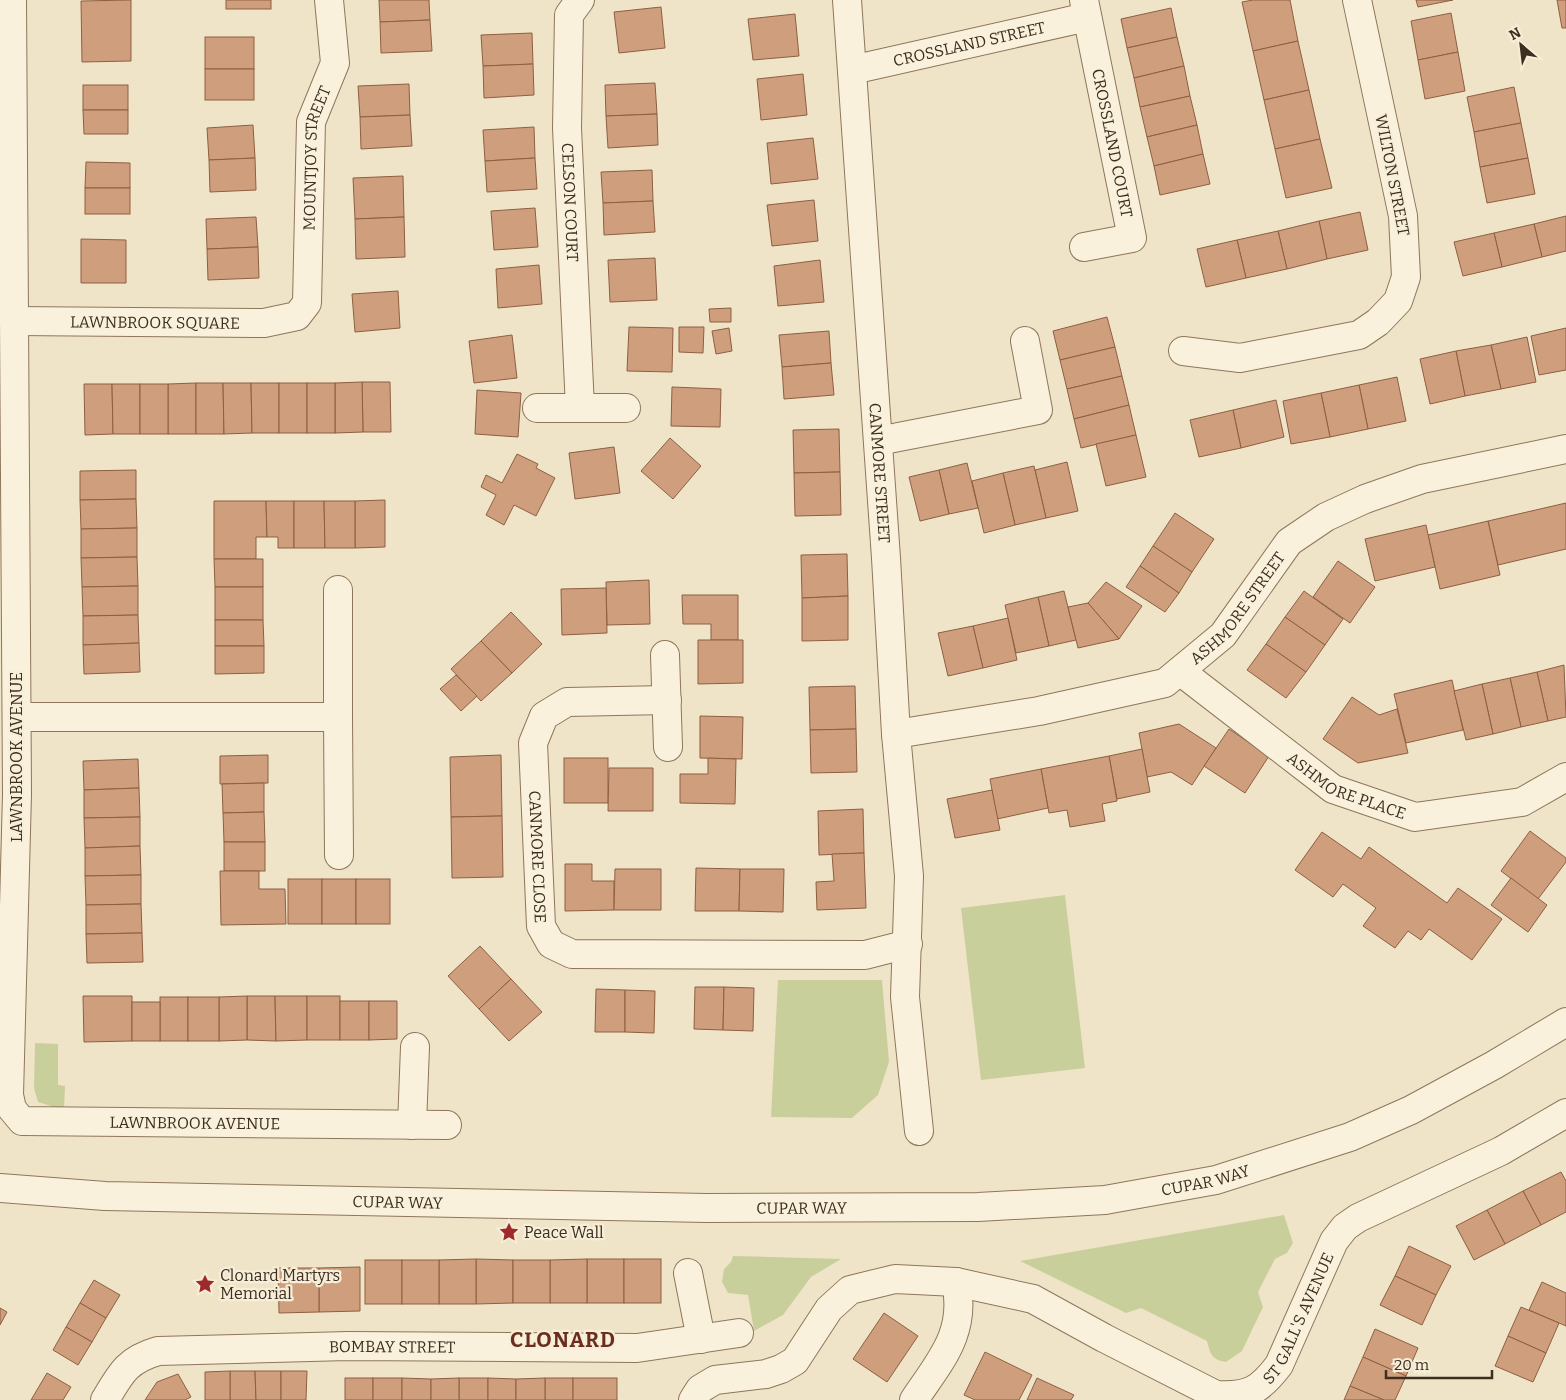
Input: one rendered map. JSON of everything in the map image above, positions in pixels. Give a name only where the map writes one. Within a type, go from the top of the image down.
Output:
[{"type":"street","name":"LAWNBROOK AVENUE","points":[[12,0],[6,94],[14,321],[8,530],[17,717],[9,793],[7,942],[9,1094],[12,1109],[22,1121],[447,1125]]},
{"type":"street","name":"MOUNTJOY STREET","points":[[297,316],[307,303],[311,122],[335,63],[329,0]]},
{"type":"street","name":"CELSON COURT","points":[[580,0],[569,15],[567,128],[580,408]]},
{"type":"street","name":"CANMORE STREET","points":[[847,0],[878,441],[896,734],[910,876],[905,997],[919,1131]]},
{"type":"street","name":"WILTON STREET","points":[[1183,351],[1240,358],[1359,335],[1378,322],[1398,301],[1406,277],[1403,216],[1357,0]]},
{"type":"street","name":"CROSSLAND STREET","points":[[852,70],[1085,9]]},
{"type":"street","name":"CROSSLAND COURT","points":[[1084,247],[1132,238],[1085,9]]},
{"type":"street","name":"LAWNBROOK SQUARE","points":[[14,321],[264,323],[297,316]]},
{"type":"street","points":[[878,441],[1038,410],[1025,341]]},
{"type":"street","points":[[537,408],[626,408]]},
{"type":"street","name":"ASHMORE STREET","points":[[896,734],[1038,711],[1165,683],[1222,636],[1289,542],[1326,518],[1365,499],[1422,478],[1566,449]]},
{"type":"street","points":[[338,590],[340,855]]},
{"type":"street","points":[[665,655],[668,747]]},
{"type":"street","name":"ASHMORE PLACE","points":[[1180,671],[1333,789],[1415,818],[1522,802],[1566,776]]},
{"type":"street","name":"CANMORE CLOSE","points":[[667,700],[567,702],[544,716],[532,743],[541,926],[551,944],[572,954],[865,955],[908,944]]},
{"type":"street","points":[[17,717],[338,717]]},
{"type":"street","name":"CUPAR WAY","points":[[0,1188],[105,1196],[707,1208],[968,1207],[1105,1200],[1216,1180],[1350,1137],[1411,1110],[1494,1065],[1566,1022]]},
{"type":"street","points":[[412,1125],[415,1047]]},
{"type":"street","name":"ST GALL'S AVENUE","points":[[693,1400],[700,1389],[715,1380],[766,1374],[781,1369],[795,1361],[829,1309],[850,1290],[895,1279],[956,1282],[1033,1299],[1104,1338],[1216,1395],[1234,1396],[1250,1393],[1266,1382],[1279,1364],[1334,1240],[1345,1226],[1358,1218],[1501,1151],[1566,1113]]},
{"type":"street","points":[[688,1272],[701,1339]]},
{"type":"street","points":[[914,1400],[941,1359],[957,1328],[961,1303],[956,1282]]},
{"type":"street","name":"BOMBAY STREET","points":[[105,1400],[129,1364],[142,1356],[158,1351],[348,1346],[637,1348],[739,1333]]},
{"type":"green space","points":[[1065,895],[1085,1068],[981,1080],[961,908]]},
{"type":"green space","points":[[778,980],[882,980],[889,1062],[878,1095],[852,1118],[771,1117]]},
{"type":"green space","points":[[35,1043],[58,1044],[58,1085],[65,1086],[64,1110],[38,1102],[34,1088]]},
{"type":"green space","points":[[1284,1215],[1293,1243],[1287,1253],[1275,1259],[1258,1292],[1263,1307],[1242,1351],[1226,1362],[1212,1356],[1207,1341],[1141,1308],[1126,1313],[1020,1261]]},
{"type":"green space","points":[[733,1256],[841,1259],[811,1277],[783,1315],[754,1331],[748,1295],[728,1293],[722,1282],[724,1269],[731,1262]]},
{"type":"building","points":[[131,0],[131,61],[82,62],[81,1]]},
{"type":"building","points":[[226,0],[271,0],[271,9],[226,9]]},
{"type":"building","points":[[379,0],[429,0],[430,20],[380,22]]},
{"type":"building","points":[[1253,0],[1290,0],[1298,41],[1253,51],[1242,2]]},
{"type":"building","points":[[1416,0],[1453,0],[1418,7]]},
{"type":"building","points":[[1557,0],[1566,0],[1566,28],[1562,28]]},
{"type":"building","points":[[661,7],[665,48],[619,53],[614,12]]},
{"type":"building","points":[[1171,8],[1177,37],[1127,48],[1121,19]]},
{"type":"building","points":[[1451,13],[1458,52],[1418,60],[1411,21]]},
{"type":"building","points":[[795,14],[799,56],[753,60],[748,19]]},
{"type":"building","points":[[430,20],[432,51],[381,53],[380,22]]},
{"type":"building","points":[[532,33],[533,64],[483,66],[481,35]]},
{"type":"building","points":[[205,37],[254,37],[254,69],[205,69]]},
{"type":"building","points":[[1177,37],[1184,66],[1134,78],[1127,48]]},
{"type":"building","points":[[1298,41],[1309,90],[1264,100],[1253,51]]},
{"type":"building","points":[[1458,52],[1465,91],[1425,99],[1418,60]]},
{"type":"building","points":[[533,64],[534,95],[484,98],[483,66]]},
{"type":"building","points":[[1184,66],[1190,96],[1140,107],[1134,78]]},
{"type":"building","points":[[205,69],[254,69],[254,100],[205,100]]},
{"type":"building","points":[[803,74],[807,115],[761,120],[757,79]]},
{"type":"building","points":[[655,83],[657,114],[606,116],[605,85]]},
{"type":"building","points":[[409,84],[410,115],[360,117],[358,86]]},
{"type":"building","points":[[83,85],[128,85],[128,110],[83,110]]},
{"type":"building","points":[[1514,87],[1521,123],[1474,132],[1467,97]]},
{"type":"building","points":[[1309,90],[1320,139],[1275,149],[1264,100]]},
{"type":"building","points":[[1190,96],[1197,125],[1147,137],[1140,107]]},
{"type":"building","points":[[83,110],[128,110],[128,134],[84,134]]},
{"type":"building","points":[[657,114],[658,145],[608,148],[606,116]]},
{"type":"building","points":[[410,115],[412,146],[361,149],[360,117]]},
{"type":"building","points":[[1521,123],[1528,158],[1480,167],[1474,132]]},
{"type":"building","points":[[253,125],[255,158],[209,160],[207,128]]},
{"type":"building","points":[[1197,125],[1203,154],[1154,166],[1147,137]]},
{"type":"building","points":[[534,127],[535,158],[485,161],[483,130]]},
{"type":"building","points":[[813,138],[818,179],[771,184],[767,143]]},
{"type":"building","points":[[1320,139],[1332,188],[1286,198],[1275,149]]},
{"type":"building","points":[[1203,154],[1210,184],[1160,195],[1154,166]]},
{"type":"building","points":[[255,158],[256,190],[210,192],[209,160]]},
{"type":"building","points":[[535,158],[537,189],[487,192],[485,161]]},
{"type":"building","points":[[1528,158],[1535,194],[1487,203],[1480,167]]},
{"type":"building","points":[[86,162],[130,163],[130,188],[85,188]]},
{"type":"building","points":[[652,170],[653,201],[603,203],[601,172]]},
{"type":"building","points":[[403,176],[404,217],[355,219],[353,178]]},
{"type":"building","points":[[85,188],[130,188],[130,214],[85,214]]},
{"type":"building","points":[[814,200],[818,241],[772,246],[767,205]]},
{"type":"building","points":[[653,201],[655,232],[604,235],[603,203]]},
{"type":"building","points":[[535,208],[538,247],[494,250],[491,211]]},
{"type":"building","points":[[1360,212],[1368,250],[1327,259],[1319,221]]},
{"type":"building","points":[[1566,216],[1566,251],[1542,257],[1534,224]]},
{"type":"building","points":[[256,217],[258,247],[207,249],[206,219]]},
{"type":"building","points":[[404,217],[405,257],[356,259],[355,219]]},
{"type":"building","points":[[1319,221],[1327,259],[1287,269],[1278,231]]},
{"type":"building","points":[[1534,224],[1542,257],[1502,267],[1494,233]]},
{"type":"building","points":[[1278,231],[1287,269],[1246,278],[1237,240]]},
{"type":"building","points":[[1494,233],[1502,267],[1463,276],[1454,242]]},
{"type":"building","points":[[81,239],[126,240],[126,283],[81,283]]},
{"type":"building","points":[[1237,240],[1246,278],[1206,287],[1197,249]]},
{"type":"building","points":[[258,247],[259,278],[208,280],[207,249]]},
{"type":"building","points":[[655,258],[657,300],[610,302],[608,260]]},
{"type":"building","points":[[820,260],[824,302],[778,306],[774,266]]},
{"type":"building","points":[[539,265],[542,304],[498,308],[496,269]]},
{"type":"building","points":[[398,291],[400,328],[355,332],[352,294]]},
{"type":"building","points":[[731,308],[731,322],[710,322],[709,309]]},
{"type":"building","points":[[1107,317],[1115,347],[1060,360],[1053,331]]},
{"type":"building","points":[[629,327],[673,328],[672,372],[627,371]]},
{"type":"building","points":[[679,327],[704,327],[703,353],[679,352]]},
{"type":"building","points":[[729,328],[732,351],[716,354],[712,331]]},
{"type":"building","points":[[1566,328],[1566,370],[1539,375],[1531,336]]},
{"type":"building","points":[[829,331],[831,363],[782,367],[779,335]]},
{"type":"building","points":[[512,335],[517,378],[474,383],[469,341]]},
{"type":"building","points":[[1527,337],[1536,382],[1501,389],[1491,345]]},
{"type":"building","points":[[1491,345],[1501,389],[1465,396],[1456,351]]},
{"type":"building","points":[[1115,347],[1122,376],[1067,389],[1060,360]]},
{"type":"building","points":[[1456,351],[1465,396],[1430,404],[1420,359]]},
{"type":"building","points":[[831,363],[834,395],[784,399],[782,367]]},
{"type":"building","points":[[1122,376],[1129,405],[1074,419],[1067,389]]},
{"type":"building","points":[[1397,377],[1406,421],[1368,429],[1359,385]]},
{"type":"building","points":[[362,382],[390,382],[391,432],[363,432]]},
{"type":"building","points":[[362,382],[363,432],[335,433],[335,383]]},
{"type":"building","points":[[196,383],[196,434],[168,434],[168,384]]},
{"type":"building","points":[[196,383],[223,383],[224,434],[196,434]]},
{"type":"building","points":[[223,383],[251,383],[252,433],[224,434]]},
{"type":"building","points":[[251,383],[279,383],[279,433],[252,433]]},
{"type":"building","points":[[279,383],[307,383],[307,433],[279,433]]},
{"type":"building","points":[[307,383],[335,383],[335,433],[307,433]]},
{"type":"building","points":[[84,384],[112,384],[113,434],[85,435]]},
{"type":"building","points":[[112,384],[140,384],[140,434],[113,434]]},
{"type":"building","points":[[140,384],[168,384],[168,434],[140,434]]},
{"type":"building","points":[[1359,385],[1368,429],[1330,437],[1321,393]]},
{"type":"building","points":[[672,387],[721,389],[720,427],[671,426]]},
{"type":"building","points":[[477,390],[521,393],[518,437],[475,434]]},
{"type":"building","points":[[1321,393],[1330,437],[1291,444],[1283,401]]},
{"type":"building","points":[[1276,400],[1284,437],[1241,448],[1233,410]]},
{"type":"building","points":[[1129,405],[1136,435],[1081,448],[1074,419]]},
{"type":"building","points":[[1233,410],[1241,448],[1199,457],[1190,420]]},
{"type":"building","points":[[839,429],[840,472],[794,473],[793,430]]},
{"type":"building","points":[[1136,435],[1146,477],[1106,486],[1096,444]]},
{"type":"building","points":[[670,438],[701,466],[673,499],[641,471]]},
{"type":"building","points":[[614,447],[620,493],[575,499],[569,453]]},
{"type":"building","points":[[517,454],[538,464],[536,468],[555,478],[536,516],[514,505],[504,525],[486,515],[496,495],[481,487],[486,475],[502,483]]},
{"type":"building","points":[[1067,462],[1078,511],[1046,518],[1035,470]]},
{"type":"building","points":[[967,463],[978,508],[949,514],[939,470]]},
{"type":"building","points":[[1034,466],[1046,518],[1015,525],[1003,473]]},
{"type":"building","points":[[136,470],[136,499],[80,500],[80,471]]},
{"type":"building","points":[[939,470],[949,514],[920,521],[909,477]]},
{"type":"building","points":[[840,472],[841,515],[795,516],[794,473]]},
{"type":"building","points":[[1003,473],[1015,525],[984,533],[972,481]]},
{"type":"building","points":[[136,499],[137,528],[81,529],[80,500]]},
{"type":"building","points":[[385,500],[385,547],[355,548],[355,501]]},
{"type":"building","points":[[214,501],[266,501],[267,537],[256,537],[256,559],[214,559]]},
{"type":"building","points":[[266,501],[294,501],[294,548],[278,548],[278,537],[267,537]]},
{"type":"building","points":[[294,501],[324,501],[325,548],[294,548]]},
{"type":"building","points":[[324,501],[355,501],[355,548],[325,548]]},
{"type":"building","points":[[1566,503],[1566,549],[1498,565],[1488,521]]},
{"type":"building","points":[[1175,513],[1214,539],[1192,572],[1153,546]]},
{"type":"building","points":[[1488,521],[1500,575],[1440,589],[1428,535]]},
{"type":"building","points":[[1426,525],[1435,567],[1375,581],[1365,539]]},
{"type":"building","points":[[137,528],[137,557],[81,558],[81,529]]},
{"type":"building","points":[[1153,546],[1192,572],[1179,593],[1140,566]]},
{"type":"building","points":[[847,554],[848,596],[802,598],[801,555]]},
{"type":"building","points":[[137,557],[138,586],[82,587],[81,558]]},
{"type":"building","points":[[214,559],[263,559],[263,587],[215,587]]},
{"type":"building","points":[[1338,561],[1375,587],[1350,623],[1313,597]]},
{"type":"building","points":[[1140,566],[1179,593],[1165,612],[1126,587]]},
{"type":"building","points":[[649,580],[650,624],[607,625],[606,582]]},
{"type":"building","points":[[1106,582],[1142,606],[1119,639],[1088,603]]},
{"type":"building","points":[[138,586],[138,615],[83,616],[82,587]]},
{"type":"building","points":[[215,587],[263,587],[263,620],[215,620]]},
{"type":"building","points":[[606,588],[607,633],[562,635],[561,589]]},
{"type":"building","points":[[1064,591],[1076,640],[1049,646],[1038,597]]},
{"type":"building","points":[[1304,591],[1343,619],[1325,645],[1285,617]]},
{"type":"building","points":[[682,595],[738,595],[738,640],[711,640],[711,624],[683,624]]},
{"type":"building","points":[[848,596],[848,640],[802,641],[802,598]]},
{"type":"building","points":[[1038,597],[1049,646],[1016,653],[1005,605]]},
{"type":"building","points":[[1088,603],[1119,639],[1078,648],[1068,607]]},
{"type":"building","points":[[511,612],[542,644],[512,673],[481,641]]},
{"type":"building","points":[[138,615],[139,643],[83,645],[83,616]]},
{"type":"building","points":[[1285,617],[1325,645],[1306,672],[1266,644]]},
{"type":"building","points":[[1008,618],[1017,660],[983,668],[973,626]]},
{"type":"building","points":[[215,620],[263,620],[264,646],[215,646]]},
{"type":"building","points":[[973,626],[983,668],[948,676],[938,633]]},
{"type":"building","points":[[698,640],[743,640],[743,683],[698,684]]},
{"type":"building","points":[[481,641],[512,673],[481,701],[451,669]]},
{"type":"building","points":[[139,643],[140,672],[84,674],[83,645]]},
{"type":"building","points":[[1266,644],[1306,672],[1286,698],[1247,670]]},
{"type":"building","points":[[215,646],[264,646],[264,673],[215,674]]},
{"type":"building","points":[[1564,665],[1566,717],[1548,721],[1537,672]]},
{"type":"building","points":[[1537,672],[1548,721],[1521,727],[1510,678]]},
{"type":"building","points":[[456,675],[477,696],[461,711],[440,689]]},
{"type":"building","points":[[1510,678],[1521,727],[1493,734],[1482,684]]},
{"type":"building","points":[[1452,680],[1463,730],[1406,743],[1394,694]]},
{"type":"building","points":[[1482,684],[1493,734],[1466,740],[1454,691]]},
{"type":"building","points":[[855,686],[856,729],[810,730],[809,687]]},
{"type":"building","points":[[1352,697],[1379,715],[1397,709],[1408,753],[1358,763],[1323,739]]},
{"type":"building","points":[[700,716],[743,717],[742,759],[700,758]]},
{"type":"building","points":[[1179,724],[1216,748],[1192,785],[1171,772],[1147,777],[1139,733]]},
{"type":"building","points":[[856,729],[857,772],[811,773],[810,730]]},
{"type":"building","points":[[1229,729],[1269,756],[1245,793],[1204,766]]},
{"type":"building","points":[[1142,749],[1150,792],[1117,799],[1109,756]]},
{"type":"building","points":[[268,755],[268,783],[220,784],[220,756]]},
{"type":"building","points":[[501,755],[502,816],[451,817],[450,757]]},
{"type":"building","points":[[1109,756],[1117,801],[1102,804],[1105,821],[1070,827],[1067,810],[1049,813],[1041,769]]},
{"type":"building","points":[[564,758],[608,758],[608,803],[564,803]]},
{"type":"building","points":[[708,758],[736,759],[735,804],[680,803],[680,774],[708,774]]},
{"type":"building","points":[[138,759],[139,788],[84,790],[83,761]]},
{"type":"building","points":[[609,768],[653,768],[653,811],[608,811]]},
{"type":"building","points":[[1041,769],[1048,808],[997,819],[990,779]]},
{"type":"building","points":[[264,783],[264,812],[223,813],[222,784]]},
{"type":"building","points":[[139,788],[140,817],[84,818],[84,790]]},
{"type":"building","points":[[992,790],[1000,830],[955,838],[947,799]]},
{"type":"building","points":[[863,809],[864,853],[819,855],[818,811]]},
{"type":"building","points":[[264,812],[265,842],[224,842],[223,813]]},
{"type":"building","points":[[502,816],[503,877],[452,878],[451,817]]},
{"type":"building","points":[[140,817],[140,846],[85,848],[84,818]]},
{"type":"building","points":[[1530,831],[1566,858],[1566,862],[1538,899],[1501,871]]},
{"type":"building","points":[[1322,832],[1361,859],[1369,847],[1447,903],[1458,888],[1502,919],[1472,960],[1429,929],[1421,940],[1408,931],[1395,948],[1363,926],[1376,908],[1343,884],[1333,897],[1295,870]]},
{"type":"building","points":[[224,842],[265,842],[265,871],[224,871]]},
{"type":"building","points":[[140,846],[141,875],[85,876],[85,848]]},
{"type":"building","points":[[864,853],[866,908],[817,910],[816,882],[834,881],[832,854]]},
{"type":"building","points":[[565,864],[592,864],[592,881],[614,881],[614,910],[565,911]]},
{"type":"building","points":[[696,868],[740,869],[739,911],[695,911]]},
{"type":"building","points":[[615,869],[661,869],[661,910],[614,910]]},
{"type":"building","points":[[740,869],[784,869],[783,912],[739,911]]},
{"type":"building","points":[[220,871],[259,871],[259,889],[285,889],[286,924],[221,925]]},
{"type":"building","points":[[141,875],[141,904],[86,905],[85,876]]},
{"type":"building","points":[[1511,878],[1547,905],[1528,932],[1491,905]]},
{"type":"building","points":[[288,879],[322,879],[322,924],[288,924]]},
{"type":"building","points":[[322,879],[356,879],[356,924],[322,924]]},
{"type":"building","points":[[356,879],[390,879],[390,924],[356,924]]},
{"type":"building","points":[[141,904],[142,933],[86,934],[86,905]]},
{"type":"building","points":[[142,933],[143,962],[87,963],[86,934]]},
{"type":"building","points":[[480,946],[511,979],[479,1009],[448,976]]},
{"type":"building","points":[[511,979],[542,1012],[509,1041],[479,1009]]},
{"type":"building","points":[[695,987],[724,987],[723,1030],[694,1029]]},
{"type":"building","points":[[724,987],[754,988],[753,1031],[723,1030]]},
{"type":"building","points":[[596,989],[625,990],[625,1032],[595,1032]]},
{"type":"building","points":[[625,990],[655,991],[654,1033],[625,1032]]},
{"type":"building","points":[[83,996],[132,996],[132,1041],[84,1042]]},
{"type":"building","points":[[247,996],[275,996],[276,1041],[247,1040]]},
{"type":"building","points":[[247,996],[247,1040],[219,1041],[219,997]]},
{"type":"building","points":[[275,996],[307,996],[307,1040],[276,1041]]},
{"type":"building","points":[[307,996],[340,996],[340,1040],[307,1040]]},
{"type":"building","points":[[160,997],[188,997],[188,1041],[160,1041]]},
{"type":"building","points":[[188,997],[219,997],[219,1041],[188,1041]]},
{"type":"building","points":[[340,1001],[369,1001],[369,1040],[340,1040]]},
{"type":"building","points":[[369,1001],[397,1001],[397,1039],[369,1040]]},
{"type":"building","points":[[132,1002],[160,1002],[160,1041],[132,1041]]},
{"type":"building","points":[[1561,1172],[1566,1181],[1566,1212],[1541,1225],[1523,1191]]},
{"type":"building","points":[[1523,1191],[1541,1225],[1505,1244],[1487,1210]]},
{"type":"building","points":[[1487,1210],[1505,1244],[1474,1260],[1456,1226]]},
{"type":"building","points":[[1409,1246],[1451,1266],[1436,1295],[1395,1276]]},
{"type":"building","points":[[476,1259],[513,1260],[513,1303],[476,1304]]},
{"type":"building","points":[[476,1259],[476,1304],[439,1304],[439,1260]]},
{"type":"building","points":[[587,1259],[624,1259],[624,1303],[587,1303]]},
{"type":"building","points":[[587,1259],[587,1303],[550,1303],[550,1260]]},
{"type":"building","points":[[624,1259],[661,1259],[661,1303],[624,1303]]},
{"type":"building","points":[[365,1260],[402,1260],[402,1304],[365,1304]]},
{"type":"building","points":[[402,1260],[439,1260],[439,1304],[402,1304]]},
{"type":"building","points":[[513,1260],[550,1260],[550,1303],[513,1303]]},
{"type":"building","points":[[360,1267],[360,1311],[319,1312],[319,1268]]},
{"type":"building","points":[[278,1268],[319,1268],[319,1312],[279,1313]]},
{"type":"building","points":[[1395,1276],[1436,1295],[1422,1325],[1380,1305]]},
{"type":"building","points":[[94,1280],[120,1295],[106,1318],[80,1303]]},
{"type":"building","points":[[1542,1282],[1566,1293],[1566,1326],[1529,1310]]},
{"type":"building","points":[[80,1303],[106,1318],[92,1342],[66,1327]]},
{"type":"building","points":[[1521,1307],[1559,1323],[1546,1353],[1508,1336]]},
{"type":"building","points":[[0,1308],[7,1312],[0,1325]]},
{"type":"building","points":[[884,1313],[918,1336],[887,1382],[853,1359]]},
{"type":"building","points":[[66,1327],[92,1342],[78,1365],[53,1350]]},
{"type":"building","points":[[1375,1329],[1418,1348],[1406,1376],[1363,1357]]},
{"type":"building","points":[[1508,1336],[1546,1353],[1533,1382],[1495,1366]]},
{"type":"building","points":[[985,1352],[1032,1375],[1019,1400],[975,1400],[964,1395]]},
{"type":"building","points":[[1363,1357],[1406,1376],[1395,1400],[1384,1400],[1350,1386]]},
{"type":"building","points":[[230,1371],[255,1371],[256,1400],[230,1400]]},
{"type":"building","points":[[230,1371],[230,1400],[205,1400],[205,1372]]},
{"type":"building","points":[[255,1371],[281,1371],[281,1400],[256,1400]]},
{"type":"building","points":[[281,1371],[307,1371],[306,1400],[281,1400]]},
{"type":"building","points":[[47,1373],[71,1387],[63,1400],[31,1400]]},
{"type":"building","points":[[178,1374],[191,1397],[185,1400],[145,1400],[157,1382]]},
{"type":"building","points":[[345,1378],[373,1378],[373,1400],[345,1400]]},
{"type":"building","points":[[373,1378],[402,1378],[402,1400],[373,1400]]},
{"type":"building","points":[[402,1378],[431,1379],[431,1400],[402,1400]]},
{"type":"building","points":[[459,1378],[488,1378],[488,1400],[459,1400]]},
{"type":"building","points":[[459,1378],[459,1400],[431,1400],[431,1379]]},
{"type":"building","points":[[488,1378],[516,1379],[516,1400],[488,1400]]},
{"type":"building","points":[[545,1378],[573,1378],[573,1400],[545,1400]]},
{"type":"building","points":[[545,1378],[545,1400],[516,1400],[516,1379]]},
{"type":"building","points":[[573,1378],[617,1378],[617,1400],[573,1400]]},
{"type":"building","points":[[1037,1378],[1074,1395],[1071,1400],[1027,1400]]},
{"type":"building","points":[[1350,1386],[1384,1400],[1344,1400]]},
{"type":"place","name":"Peace Wall","points":[[509,1232]]},
{"type":"place","name":"Clonard Martyrs Memorial","points":[[205,1284]]},
{"type":"district","name":"CLONARD","points":[[563,1340]]}]
